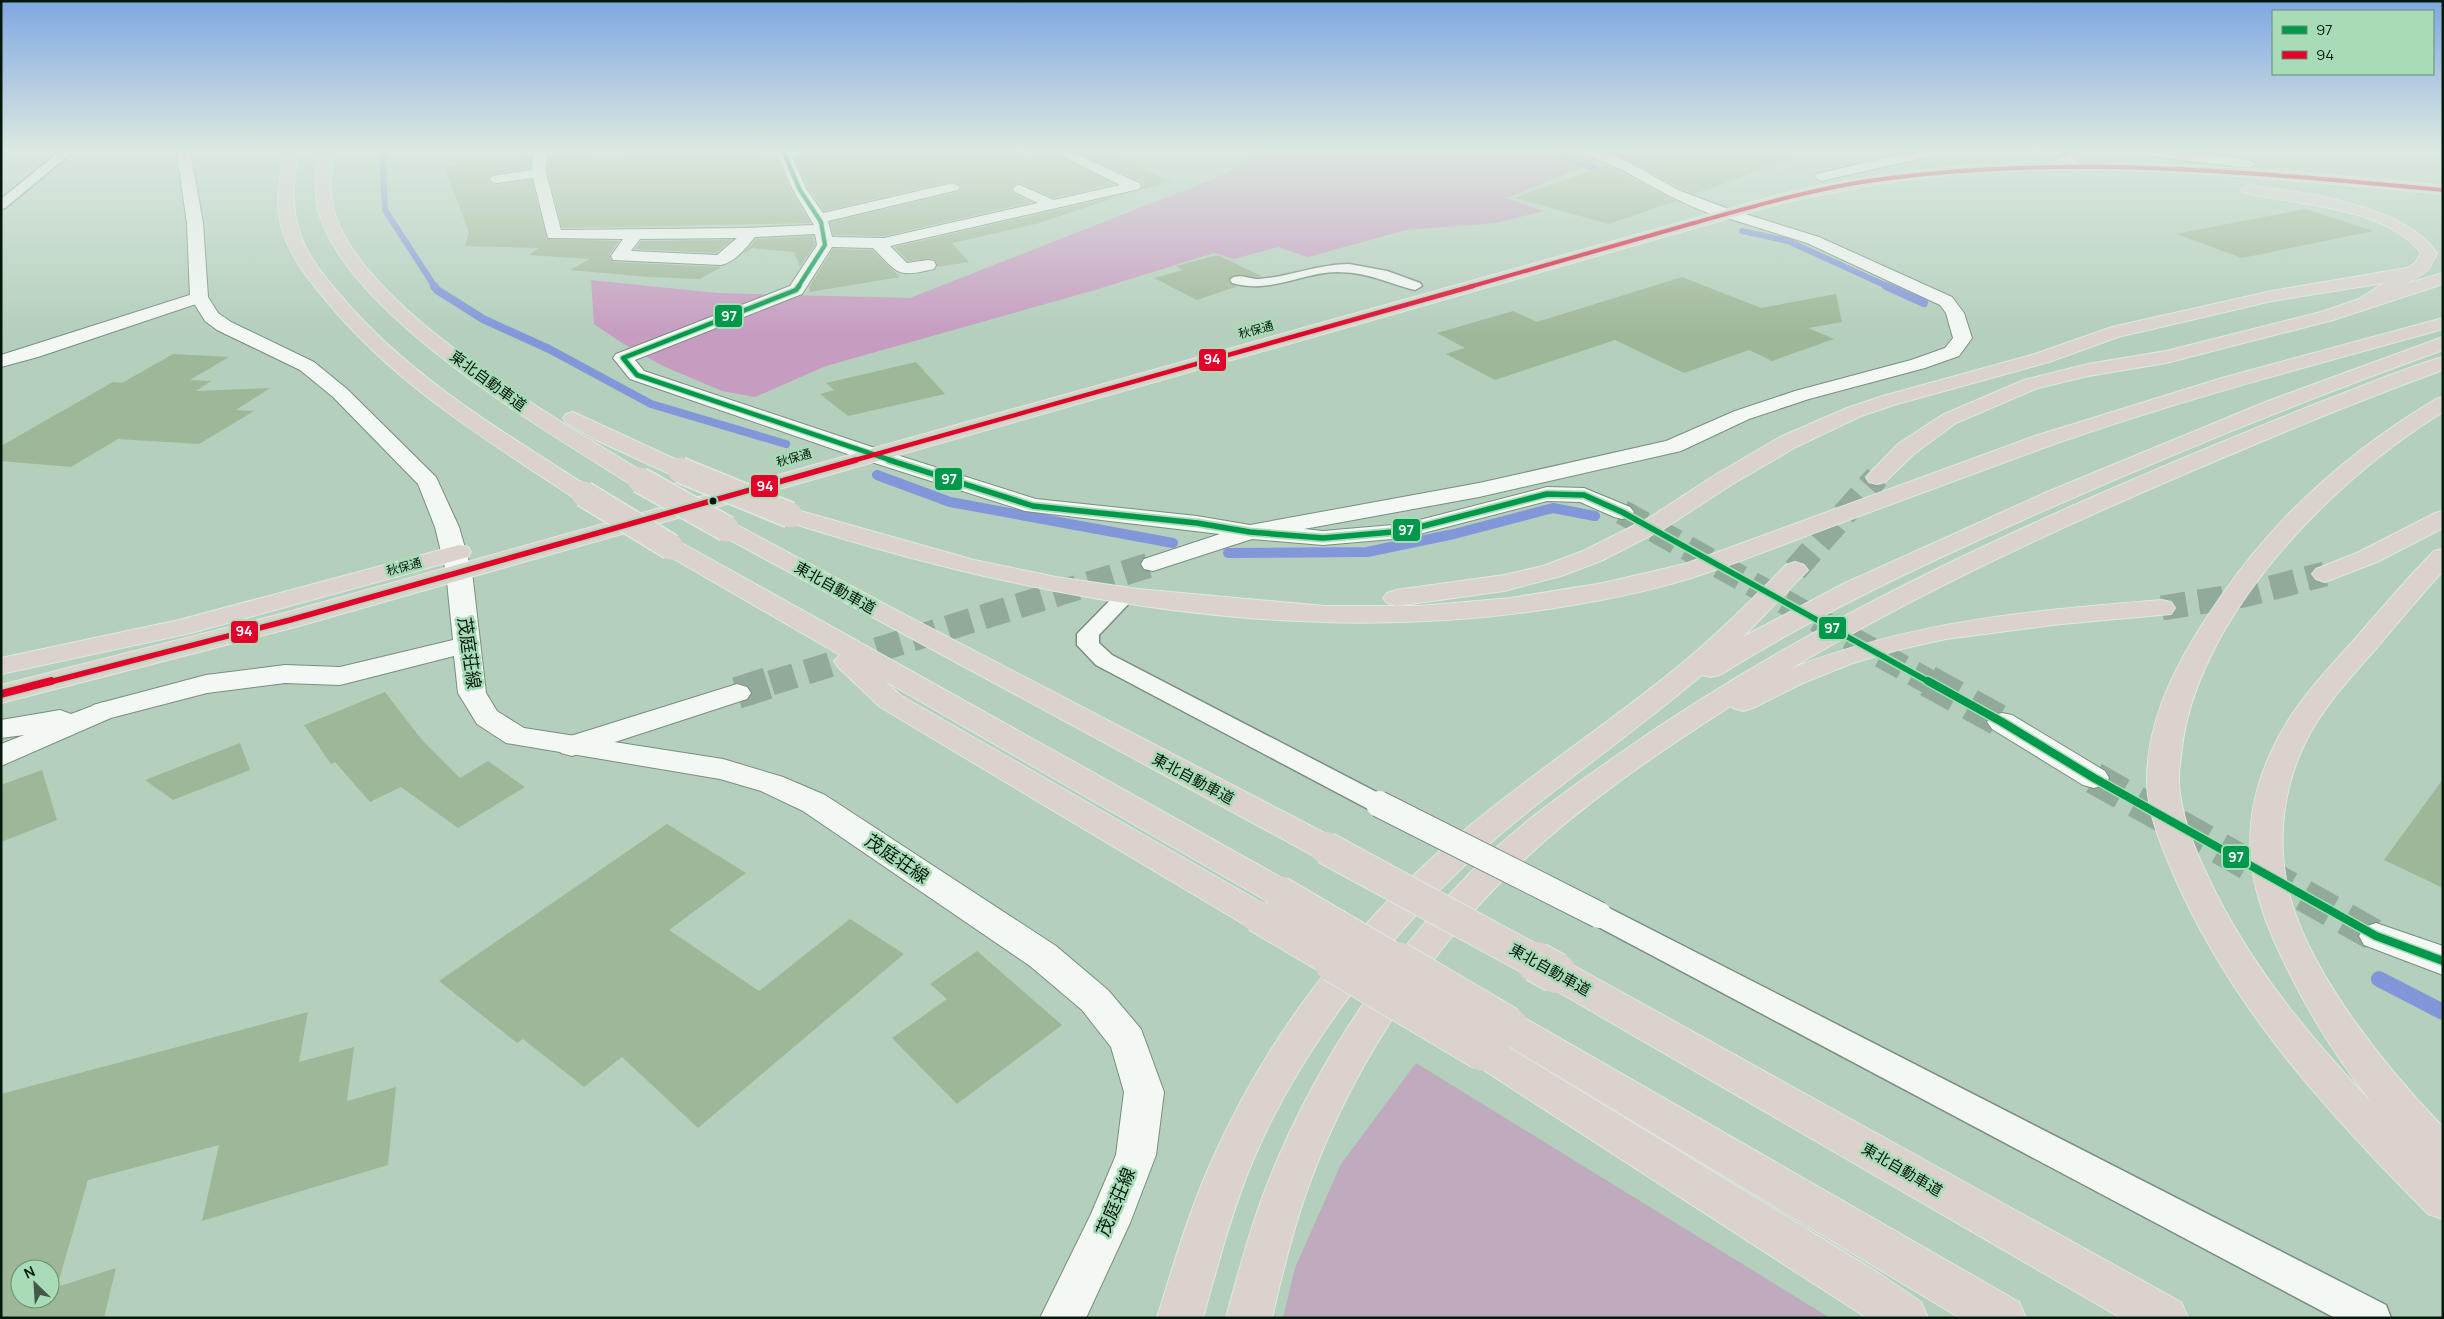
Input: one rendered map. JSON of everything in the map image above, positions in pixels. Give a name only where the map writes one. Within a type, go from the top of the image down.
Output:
[{"type":"highway","points":[[286,211],[291,233],[308,267],[334,301],[370,338],[424,385],[584,494],[817,632],[890,701],[1268,904],[1496,1039],[2003,1318]]},
{"type":"highway","name":"東北自動車道","points":[[327,211],[332,226],[351,258],[376,290],[416,326],[476,374],[551,425],[640,480],[880,613],[1326,848],[1556,973],[2164,1318]]},
{"type":"highway","name":"秋保通","points":[[1,694],[199,645],[456,563],[533,531],[1685,211]]},
{"type":"highway","name":"秋保通","points":[[1,666],[182,627],[456,563],[872,455],[1741,211]]},
{"type":"highway","points":[[2348,211],[2389,223],[2419,239],[2429,254],[2427,260],[2413,272],[2392,284],[2366,303]]},
{"type":"highway","points":[[1199,604],[1279,604],[1384,599],[1486,586],[1552,571],[1626,540],[1753,462],[1819,427],[1890,400],[2042,358],[2112,333],[2272,296],[2413,272]]},
{"type":"highway","points":[[2323,287],[2392,284],[2443,278]]},
{"type":"highway","points":[[2031,384],[2088,370],[2166,357],[2327,316],[2443,278]]},
{"type":"highway","points":[[1970,378],[2148,349],[2309,310],[2392,284]]},
{"type":"highway","points":[[416,326],[604,435],[680,470],[790,514],[870,541],[1035,581],[1126,596],[1325,614],[1415,614],[1528,605],[1641,584],[1746,552],[1956,472],[2138,410],[2229,382],[2443,323]]},
{"type":"highway","points":[[1877,476],[1906,448],[1949,420],[2031,384],[2077,360],[2112,333]]},
{"type":"highway","points":[[1584,754],[1730,656],[1883,574],[2165,449],[2275,405],[2443,343]]},
{"type":"highway","points":[[2077,360],[2166,357]]},
{"type":"highway","points":[[1249,1318],[1258,1272],[1289,1180],[1326,1097],[1369,1023],[1429,941],[1483,880],[1544,826],[1682,723],[1810,643],[1892,600],[1966,563],[2185,465],[2304,416],[2443,363]]},
{"type":"highway","points":[[2443,403],[2419,416],[2363,457],[2311,503],[2265,554],[2220,614],[2185,682],[2169,730],[2163,786],[2175,837],[2201,904],[2239,968],[2290,1037],[2358,1118],[2443,1200]]},
{"type":"highway","points":[[2325,574],[2368,557],[2443,518]]},
{"type":"highway","points":[[2443,556],[2341,672],[2305,717],[2284,756],[2271,794],[2266,838],[2270,884],[2287,933],[2314,988],[2357,1054],[2402,1112],[2443,1155]]},
{"type":"highway","points":[[1180,1318],[1209,1219],[1244,1135],[1287,1061],[1333,992],[1388,924],[1451,860],[1517,804],[1692,669],[1796,570]]},
{"type":"highway","points":[[1544,826],[1629,768],[1706,722],[1761,693],[1845,658],[1934,632],[1993,622],[2162,608]]},
{"type":"highway","points":[[1496,1039],[1905,1318]]},
{"type":"street","points":[[1,360],[31,353],[199,296],[193,211]]},
{"type":"street","points":[[548,211],[554,235],[750,233],[822,230],[878,243],[967,226],[1030,211]]},
{"type":"street","points":[[811,211],[822,230],[825,245],[796,290],[623,358],[637,375],[872,455],[1033,506],[1197,523],[1250,532],[1323,538],[1404,531],[1547,494],[1584,495],[1622,512]]},
{"type":"street","points":[[822,230],[881,211]]},
{"type":"street","points":[[1153,564],[1250,532],[1479,490],[1673,446],[1742,415],[1802,394],[1918,364],[1952,352],[1963,338],[1955,313],[1946,301],[1813,240],[1720,211]]},
{"type":"street","points":[[942,212],[967,226]]},
{"type":"street","points":[[612,235],[618,218]]},
{"type":"street","points":[[635,234],[619,256],[721,260],[739,246],[750,233]]},
{"type":"street","points":[[878,243],[903,269],[928,265]]},
{"type":"street","name":"茂庭荘線","points":[[199,296],[211,317],[224,326],[307,366],[363,414],[428,482],[447,527],[456,563],[472,693],[487,717],[516,736],[723,769],[772,784],[814,804],[1043,956],[1095,1000],[1128,1040],[1144,1092],[1136,1155],[1109,1222],[1064,1318]]},
{"type":"street","points":[[1,729],[103,711],[206,684],[285,674],[340,676],[467,645]]},
{"type":"street","points":[[572,746],[737,693]]},
{"type":"street","points":[[1,756],[103,711]]},
{"type":"street","points":[[2002,722],[2094,778]]},
{"type":"street","points":[[2376,936],[2443,961]]},
{"type":"lane","points":[[1237,280],[1245,284],[1256,284],[1311,272],[1350,268],[1372,270],[1415,286]]},
{"type":"lane","points":[[1126,596],[1088,634],[1088,645],[1104,660],[2373,1318]]},
{"type":"shaded area","points":[[1133,211],[1544,211],[1495,223],[1406,230],[1308,257],[1278,247],[1234,259],[1214,253],[1095,290],[826,366],[755,397],[722,391],[663,366],[622,343],[594,324],[591,280],[717,293],[910,298]]},
{"type":"shaded area","points":[[1416,1063],[1829,1318],[1283,1318],[1295,1268],[1341,1164]]},
{"type":"building","points":[[461,211],[540,211],[547,239],[619,241],[609,255],[613,262],[721,267],[700,279],[649,277],[570,270],[590,259],[529,255],[539,248],[465,246],[469,232]]},
{"type":"building","points":[[558,211],[803,211],[811,223],[562,228]]},
{"type":"building","points":[[879,211],[995,211],[884,236],[833,235],[830,222]]},
{"type":"building","points":[[1054,211],[1076,211],[1036,224],[952,243],[969,262],[937,267],[934,259],[908,261],[894,247]]},
{"type":"building","points":[[1560,211],[1648,211],[1609,224]]},
{"type":"building","points":[[2297,211],[2310,211],[2373,231],[2242,258],[2176,234]]},
{"type":"building","points":[[813,236],[815,245],[800,267],[794,252],[752,248],[743,254],[756,239]]},
{"type":"building","points":[[732,240],[716,253],[635,249],[641,241]]},
{"type":"building","points":[[833,249],[872,250],[900,277],[810,292],[809,287]]},
{"type":"building","points":[[1218,255],[1263,277],[1235,275],[1228,281],[1232,285],[1238,286],[1197,300],[1154,278],[1183,270],[1176,266]]},
{"type":"building","points":[[1682,277],[1761,308],[1836,294],[1842,322],[1808,328],[1834,339],[1772,361],[1749,350],[1684,373],[1615,340],[1495,380],[1446,354],[1465,348],[1437,333],[1513,311],[1537,322]]},
{"type":"building","points":[[173,354],[229,357],[190,380],[211,381],[196,391],[270,388],[236,410],[254,411],[199,444],[118,439],[71,467],[1,461],[1,446],[113,382],[122,383]]},
{"type":"building","points":[[916,362],[945,394],[848,416],[820,394],[834,390],[826,383]]},
{"type":"building","points":[[385,692],[422,740],[460,778],[488,761],[525,787],[458,828],[401,787],[370,802],[335,762],[331,764],[304,725]]},
{"type":"building","points":[[240,743],[250,770],[173,800],[145,780]]},
{"type":"building","points":[[42,770],[57,820],[1,842],[1,785]]},
{"type":"building","points":[[2443,779],[2443,888],[2384,860]]},
{"type":"building","points":[[667,824],[746,873],[669,930],[759,991],[850,919],[904,954],[698,1128],[622,1057],[584,1087],[523,1039],[517,1043],[439,981]]},
{"type":"building","points":[[977,951],[1062,1025],[957,1104],[892,1038],[947,999],[930,984]]},
{"type":"building","points":[[308,1012],[299,1062],[354,1047],[347,1101],[396,1087],[388,1165],[202,1221],[219,1145],[88,1180],[60,1277],[60,1259],[10,1259],[10,1309],[60,1309],[60,1286],[116,1268],[104,1318],[1,1318],[1,1094]]},
{"type":"waterway","points":[[385,211],[435,287]]},
{"type":"waterway","points":[[1742,231],[1788,241],[1889,287]]},
{"type":"waterway","points":[[434,286],[437,290],[483,319],[549,349],[651,404],[786,444]]},
{"type":"waterway","points":[[1886,286],[1924,303]]},
{"type":"waterway","points":[[877,475],[950,502],[1173,543]]},
{"type":"waterway","points":[[1228,553],[1367,552],[1454,534],[1553,508],[1595,516]]},
{"type":"waterway","points":[[2379,979],[2443,1012]]},
{"type":"tunnel","points":[[1795,570],[1877,477]]},
{"type":"tunnel","points":[[1622,512],[1931,683]]},
{"type":"tunnel","points":[[771,683],[1153,564]]},
{"type":"tunnel","points":[[2162,608],[2244,595],[2325,574]]},
{"type":"tunnel","points":[[737,693],[775,681]]},
{"type":"tunnel","points":[[1928,681],[2002,722]]},
{"type":"tunnel","points":[[2094,778],[2376,936]]},
{"type":"transit line","name":"97","points":[[813,211],[821,222],[825,245],[796,290],[623,358],[637,375],[873,455],[1033,506],[1197,523],[1250,532],[1323,538],[1404,531],[1547,494],[1584,495],[1622,512],[2002,722],[2094,778],[2376,936],[2443,961]]},
{"type":"transit line","name":"94","points":[[1,694],[290,620],[1740,211]]}]
